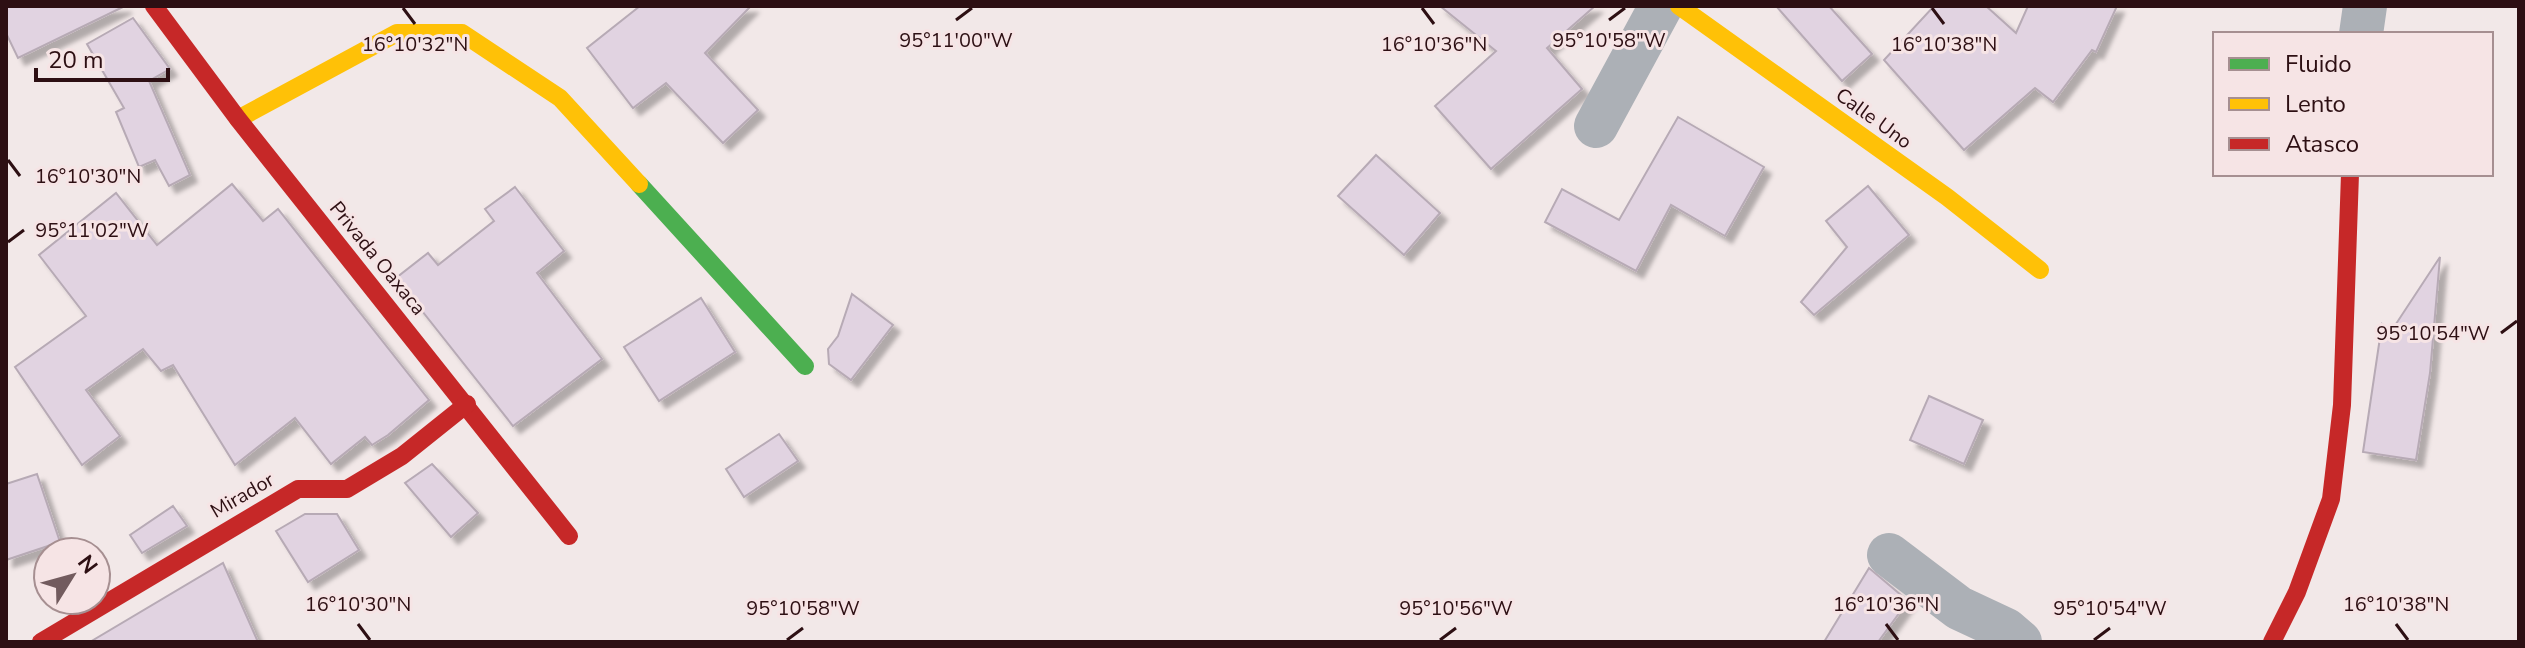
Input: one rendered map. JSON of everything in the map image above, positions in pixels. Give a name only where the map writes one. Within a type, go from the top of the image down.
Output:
[{"type":"street","name":"Privada Oaxaca","points":[[154,6],[238,119],[569,536]]},
{"type":"street","points":[[1596,126],[1661,6]]},
{"type":"street","name":"Calle Uno","points":[[1679,6],[1947,197],[2040,270]]},
{"type":"street","points":[[2361,32],[2365,6]]},
{"type":"street","points":[[238,119],[397,33],[462,33],[560,98],[805,366]]},
{"type":"street","points":[[2272,642],[2297,592],[2331,499],[2342,405],[2350,176]]},
{"type":"street","name":"Mirador","points":[[41,642],[298,489],[347,489],[402,456],[467,404]]},
{"type":"street","points":[[1889,555],[1959,608],[2006,630],[2020,642]]},
{"type":"building","points":[[6,6],[125,6],[18,58],[6,33]]},
{"type":"building","points":[[640,6],[751,6],[705,53],[758,110],[723,143],[666,83],[633,108],[587,48]]},
{"type":"building","points":[[1440,6],[1595,6],[1547,48],[1582,89],[1491,169],[1435,106],[1496,51]]},
{"type":"building","points":[[1776,6],[1829,6],[1872,54],[1842,81]]},
{"type":"building","points":[[1934,6],[1986,6],[2016,33],[2028,6],[2117,6],[2096,52],[2092,50],[2053,102],[2035,88],[1964,150],[1884,60]]},
{"type":"building","points":[[133,18],[170,69],[149,81],[190,175],[169,186],[155,160],[139,167],[116,112],[124,108],[87,44]]},
{"type":"building","points":[[1678,117],[1764,167],[1725,236],[1671,205],[1636,271],[1545,222],[1562,189],[1619,220]]},
{"type":"building","points":[[1376,155],[1440,213],[1404,255],[1338,196]]},
{"type":"building","points":[[232,184],[263,221],[278,209],[429,400],[388,435],[372,445],[365,437],[331,464],[295,418],[235,465],[173,365],[161,371],[143,349],[86,390],[120,436],[82,465],[15,367],[86,316],[39,255],[116,193],[157,245]]},
{"type":"building","points":[[1868,186],[1909,235],[1814,315],[1801,302],[1847,247],[1826,221]]},
{"type":"building","points":[[515,187],[564,251],[537,273],[602,359],[513,426],[396,278],[428,253],[438,265],[494,221],[485,209]]},
{"type":"building","points":[[2440,257],[2430,373],[2416,460],[2363,452],[2382,324],[2392,330]]},
{"type":"building","points":[[852,294],[893,325],[851,380],[829,364],[828,349],[838,336]]},
{"type":"building","points":[[701,298],[735,352],[659,401],[624,347]]},
{"type":"building","points":[[1929,396],[1983,420],[1964,464],[1910,440]]},
{"type":"building","points":[[779,434],[798,461],[744,497],[726,469]]},
{"type":"building","points":[[432,464],[478,513],[451,537],[405,483]]},
{"type":"building","points":[[37,474],[58,536],[32,536],[32,551],[6,560],[6,484]]},
{"type":"building","points":[[173,506],[187,526],[142,553],[130,535]]},
{"type":"building","points":[[305,514],[337,514],[359,550],[308,582],[276,531]]},
{"type":"building","points":[[223,563],[258,642],[90,642]]},
{"type":"building","points":[[1869,568],[1908,601],[1878,642],[1824,642]]},
{"type":"traffic: fast","points":[[639,184],[805,366]]},
{"type":"traffic: slow","points":[[1679,6],[1947,197],[2040,270]]},
{"type":"traffic: slow","points":[[238,119],[397,33],[462,33],[560,98],[639,184]]},
{"type":"traffic: jam","points":[[154,6],[238,119],[569,536]]},
{"type":"traffic: jam","points":[[2272,642],[2297,592],[2331,499],[2342,405],[2350,176]]},
{"type":"traffic: jam","points":[[41,642],[298,489],[347,489],[402,456],[467,404]]}]
